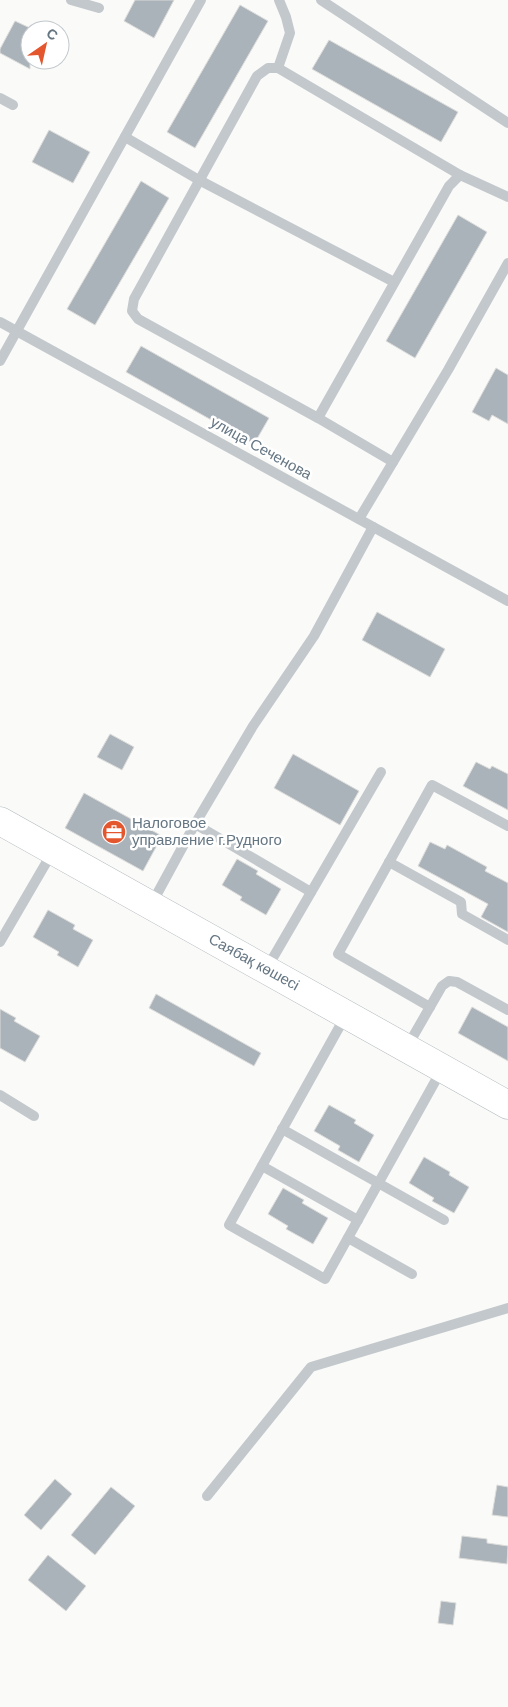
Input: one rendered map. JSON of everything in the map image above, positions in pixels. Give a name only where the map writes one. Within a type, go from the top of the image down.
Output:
[{"type":"street","name":"Саябақ көшесі","points":[[0,821],[508,1104]]},
{"type":"lane","points":[[71,0],[99,8]]},
{"type":"lane","points":[[0,361],[201,0]]},
{"type":"lane","points":[[278,68],[290,33],[279,0]]},
{"type":"lane","points":[[321,0],[508,123]]},
{"type":"lane","points":[[393,462],[318,418],[138,319],[132,311],[134,299],[257,76],[268,68],[278,68],[460,175],[508,197]]},
{"type":"lane","points":[[0,98],[13,105]]},
{"type":"lane","points":[[125,137],[199,180],[394,282]]},
{"type":"lane","points":[[318,418],[449,186],[460,175]]},
{"type":"lane","points":[[359,519],[448,370],[508,263]]},
{"type":"lane","name":"улица Сеченова","points":[[0,322],[508,601]]},
{"type":"lane","points":[[151,905],[195,824],[253,726],[314,636],[373,527]]},
{"type":"lane","points":[[266,969],[381,772]]},
{"type":"lane","points":[[430,1007],[338,954],[432,785],[508,826]]},
{"type":"lane","points":[[195,824],[311,892]]},
{"type":"lane","points":[[0,942],[53,850]]},
{"type":"lane","points":[[389,862],[461,902],[462,914],[508,940]]},
{"type":"lane","points":[[407,1048],[442,986],[449,981],[456,982],[508,1010]]},
{"type":"lane","points":[[347,1014],[229,1225],[325,1278],[443,1068]]},
{"type":"lane","points":[[0,1095],[34,1116]]},
{"type":"lane","points":[[282,1130],[444,1220]]},
{"type":"lane","points":[[262,1166],[358,1220]]},
{"type":"lane","points":[[348,1238],[412,1274]]},
{"type":"lane","points":[[207,1496],[310,1367],[508,1308]]},
{"type":"building","points":[[135,0],[174,0],[154,38],[124,21]]},
{"type":"building","points":[[240,5],[268,21],[195,148],[167,132]]},
{"type":"building","points":[[15,21],[20,23],[20,64],[0,53],[0,49]]},
{"type":"building","points":[[329,40],[458,112],[441,142],[312,69]]},
{"type":"building","points":[[49,130],[90,152],[73,183],[32,162]]},
{"type":"building","points":[[141,181],[169,198],[95,325],[67,309]]},
{"type":"building","points":[[458,215],[487,232],[415,358],[386,341]]},
{"type":"building","points":[[141,346],[269,418],[254,444],[126,372]]},
{"type":"building","points":[[496,368],[508,375],[508,424],[492,415],[489,421],[472,412]]},
{"type":"building","points":[[377,612],[445,649],[430,677],[362,640]]},
{"type":"building","points":[[110,734],[134,747],[122,770],[97,757]]},
{"type":"building","points":[[293,754],[359,791],[340,825],[274,788]]},
{"type":"building","points":[[476,762],[490,769],[492,766],[508,774],[508,810],[463,786]]},
{"type":"building","name":"Налоговое управление г.Рудного","points":[[84,793],[162,836],[143,871],[65,828]]},
{"type":"building","points":[[430,842],[445,849],[447,845],[487,867],[485,871],[508,883],[508,932],[481,917],[488,904],[418,866]]},
{"type":"building","points":[[237,859],[258,871],[256,874],[281,889],[266,915],[240,900],[242,897],[222,885]]},
{"type":"building","points":[[48,910],[75,925],[73,929],[93,940],[78,967],[57,955],[59,952],[33,937]]},
{"type":"building","points":[[156,994],[261,1053],[254,1066],[149,1008]]},
{"type":"building","points":[[472,1007],[508,1027],[508,1061],[458,1033]]},
{"type":"building","points":[[0,1009],[16,1018],[14,1021],[40,1036],[25,1062],[0,1048]]},
{"type":"building","points":[[329,1105],[356,1120],[354,1123],[374,1135],[359,1162],[338,1150],[340,1146],[314,1131]]},
{"type":"building","points":[[424,1157],[450,1172],[449,1175],[469,1187],[454,1213],[432,1201],[434,1198],[409,1183]]},
{"type":"building","points":[[283,1188],[304,1200],[302,1203],[328,1218],[313,1244],[286,1229],[288,1226],[268,1214]]},
{"type":"building","points":[[55,1479],[72,1494],[41,1530],[24,1515]]},
{"type":"building","points":[[497,1485],[508,1487],[508,1517],[492,1515]]},
{"type":"building","points":[[111,1487],[135,1506],[95,1555],[71,1535]]},
{"type":"building","points":[[462,1536],[487,1539],[487,1543],[508,1546],[507,1564],[459,1558]]},
{"type":"building","points":[[48,1555],[86,1586],[66,1611],[28,1580]]},
{"type":"building","points":[[441,1601],[456,1603],[453,1625],[438,1623]]},
{"type":"place","name":"Налоговое управление г.Рудного","points":[[114,832]]}]
